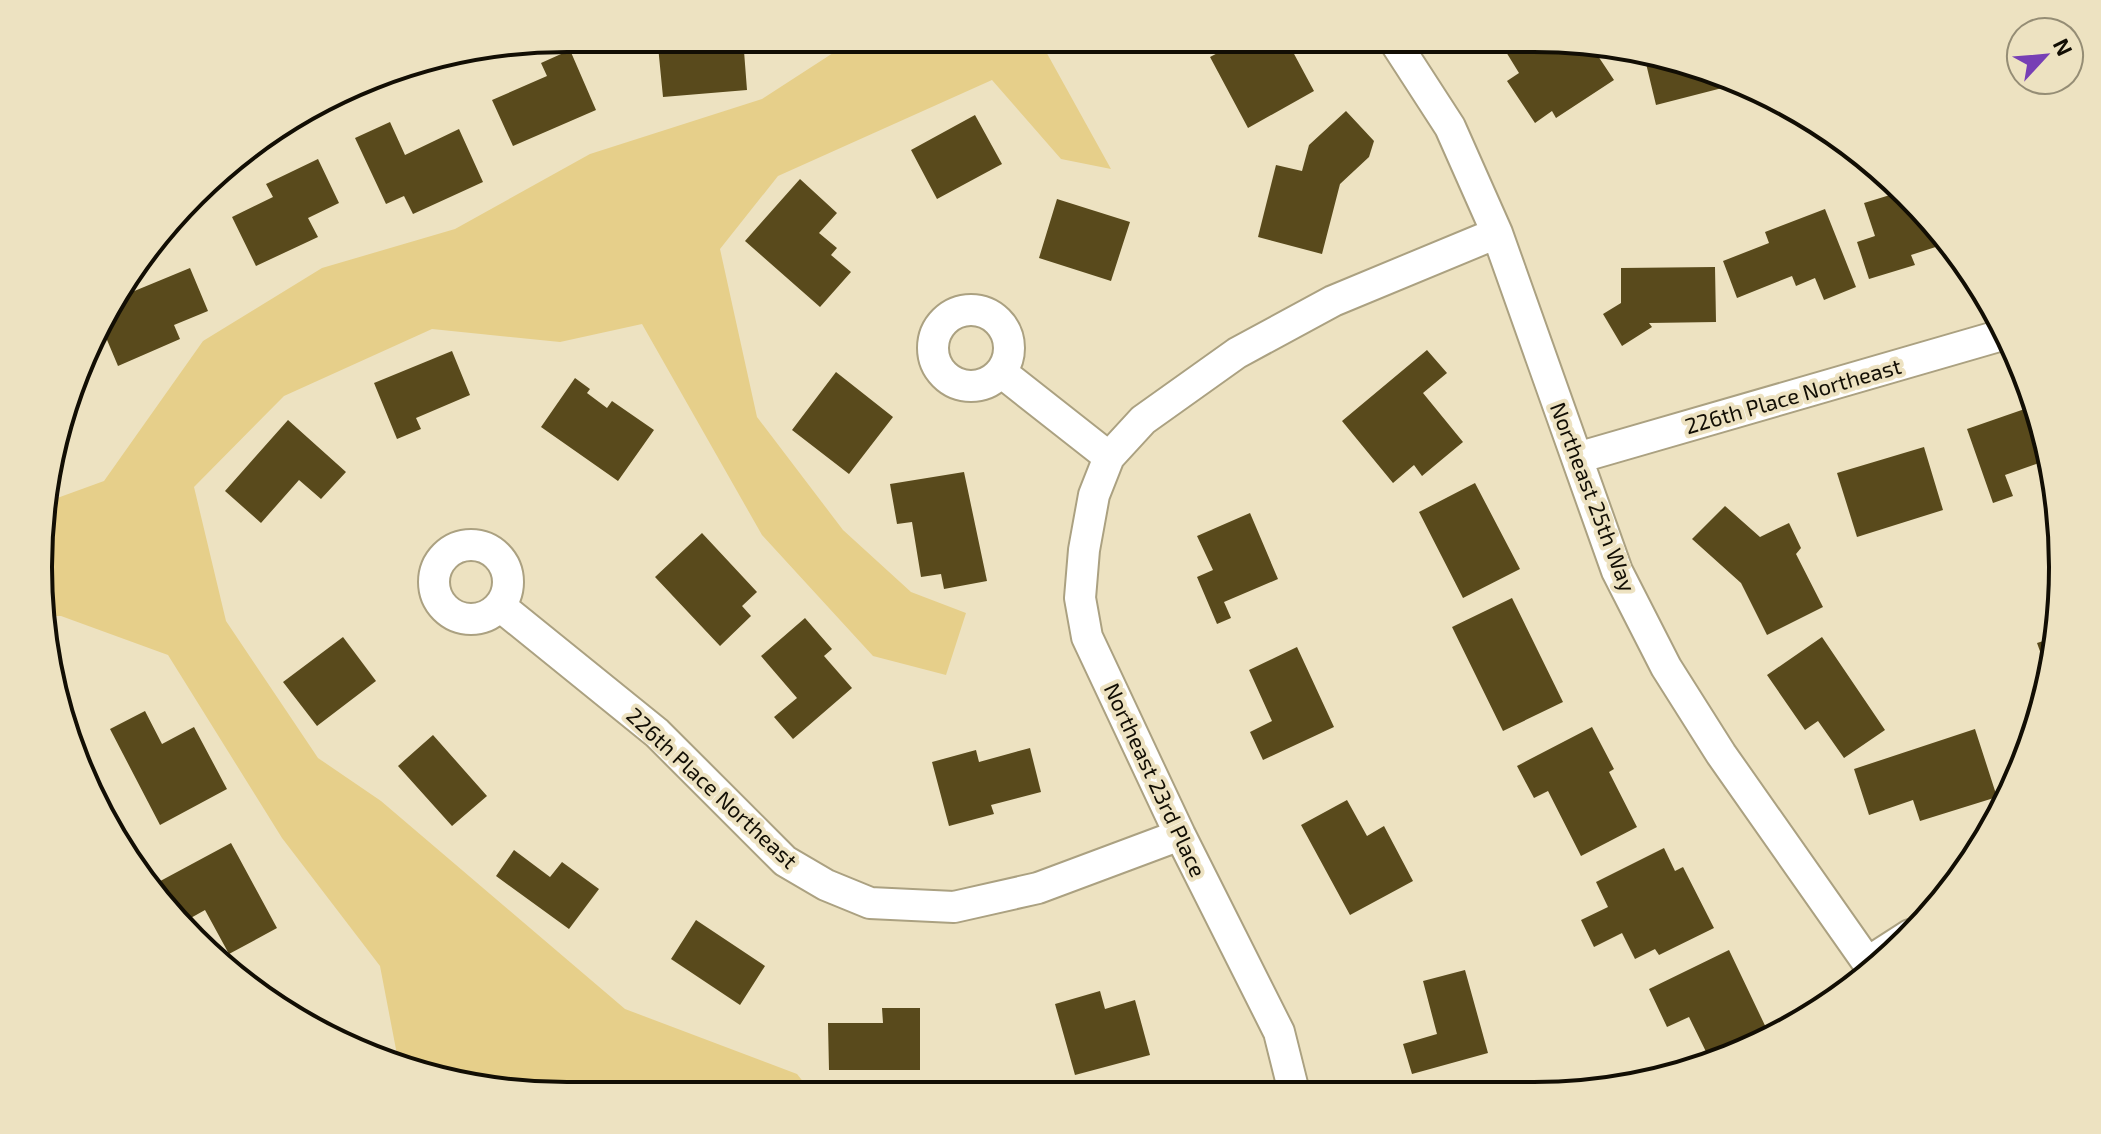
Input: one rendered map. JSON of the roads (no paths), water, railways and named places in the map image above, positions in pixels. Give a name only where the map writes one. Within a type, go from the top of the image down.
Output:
[{"type":"street","name":"Northeast 25th Way","points":[[1401,52],[1450,127],[1497,233],[1617,571],[1666,667],[1721,754],[1866,961]]},
{"type":"street","points":[[1001,372],[1109,457],[1143,420],[1237,353],[1333,301],[1497,233]]},
{"type":"street","name":"226th Place Northeast","points":[[1577,458],[1995,337]]},
{"type":"street","name":"Northeast 23rd Place","points":[[1109,457],[1094,495],[1084,550],[1080,598],[1087,637],[1180,835],[1279,1032],[1292,1082]]},
{"type":"street","name":"226th Place Northeast","points":[[500,606],[657,733],[785,861],[826,885],[870,903],[954,907],[1038,888],[1180,835]]}]
